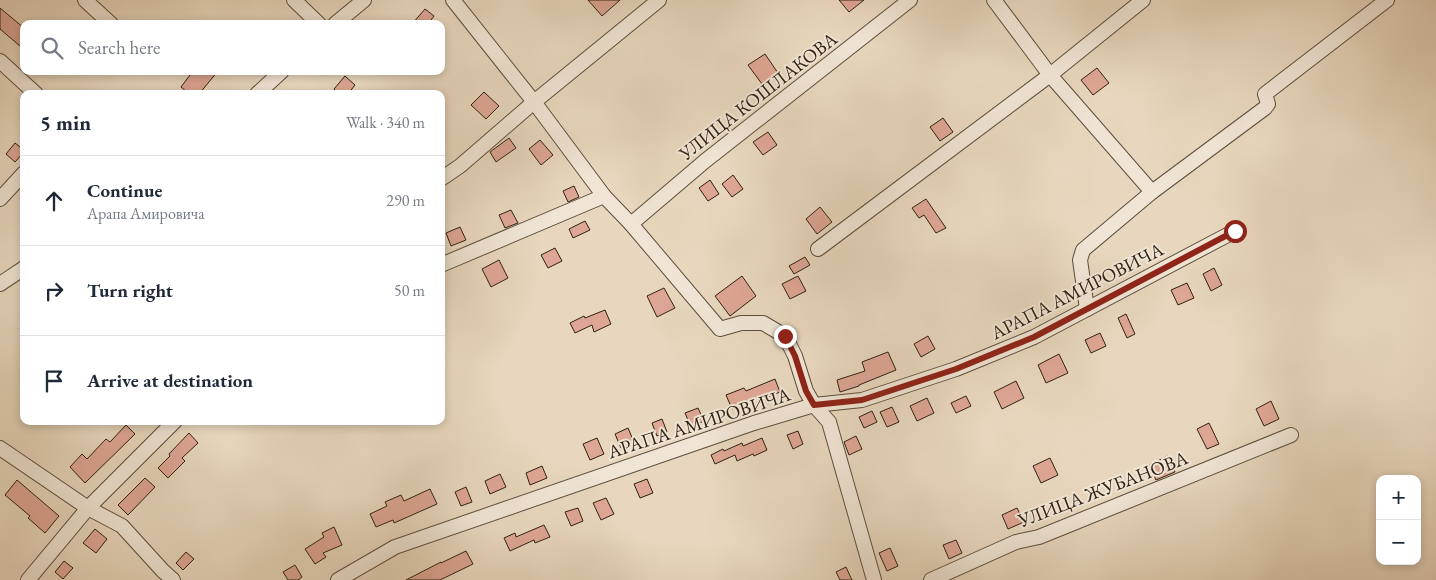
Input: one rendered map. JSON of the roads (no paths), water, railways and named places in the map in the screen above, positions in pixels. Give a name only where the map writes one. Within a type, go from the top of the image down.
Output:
[{"type":"street","points":[[85,0],[107,20]]},
{"type":"street","points":[[294,0],[315,20]]},
{"type":"street","points":[[340,20],[364,0]]},
{"type":"street","points":[[453,0],[534,102],[604,196],[631,224],[720,329],[741,323],[763,322],[785,336],[795,356],[806,391],[814,405],[829,422],[874,580]]},
{"type":"street","points":[[445,177],[659,0]]},
{"type":"street","name":"УЛИЦА КОШЛАКОВА","points":[[631,224],[705,161],[910,0]]},
{"type":"street","points":[[994,0],[1050,75],[1152,192]]},
{"type":"street","points":[[818,250],[1050,75],[1143,0]]},
{"type":"street","points":[[1088,309],[1080,260],[1083,250],[1152,192],[1265,108],[1268,104],[1265,94],[1387,0]]},
{"type":"street","points":[[0,61],[32,90]]},
{"type":"street","points":[[261,90],[278,75]]},
{"type":"street","points":[[0,200],[20,178]]},
{"type":"street","points":[[445,263],[604,196]]},
{"type":"street","name":"АРАПА АМИРОВИЧА","points":[[338,580],[395,547],[754,423],[814,405],[862,400],[956,369],[1034,337],[1235,231]]},
{"type":"street","points":[[0,284],[20,271]]},
{"type":"street","points":[[28,580],[88,508],[171,425]]},
{"type":"street","name":"УЛИЦА ЖУБАНОВА","points":[[931,580],[1016,542],[1039,537],[1291,435]]},
{"type":"street","points":[[0,448],[88,508],[122,526],[173,580]]}]
